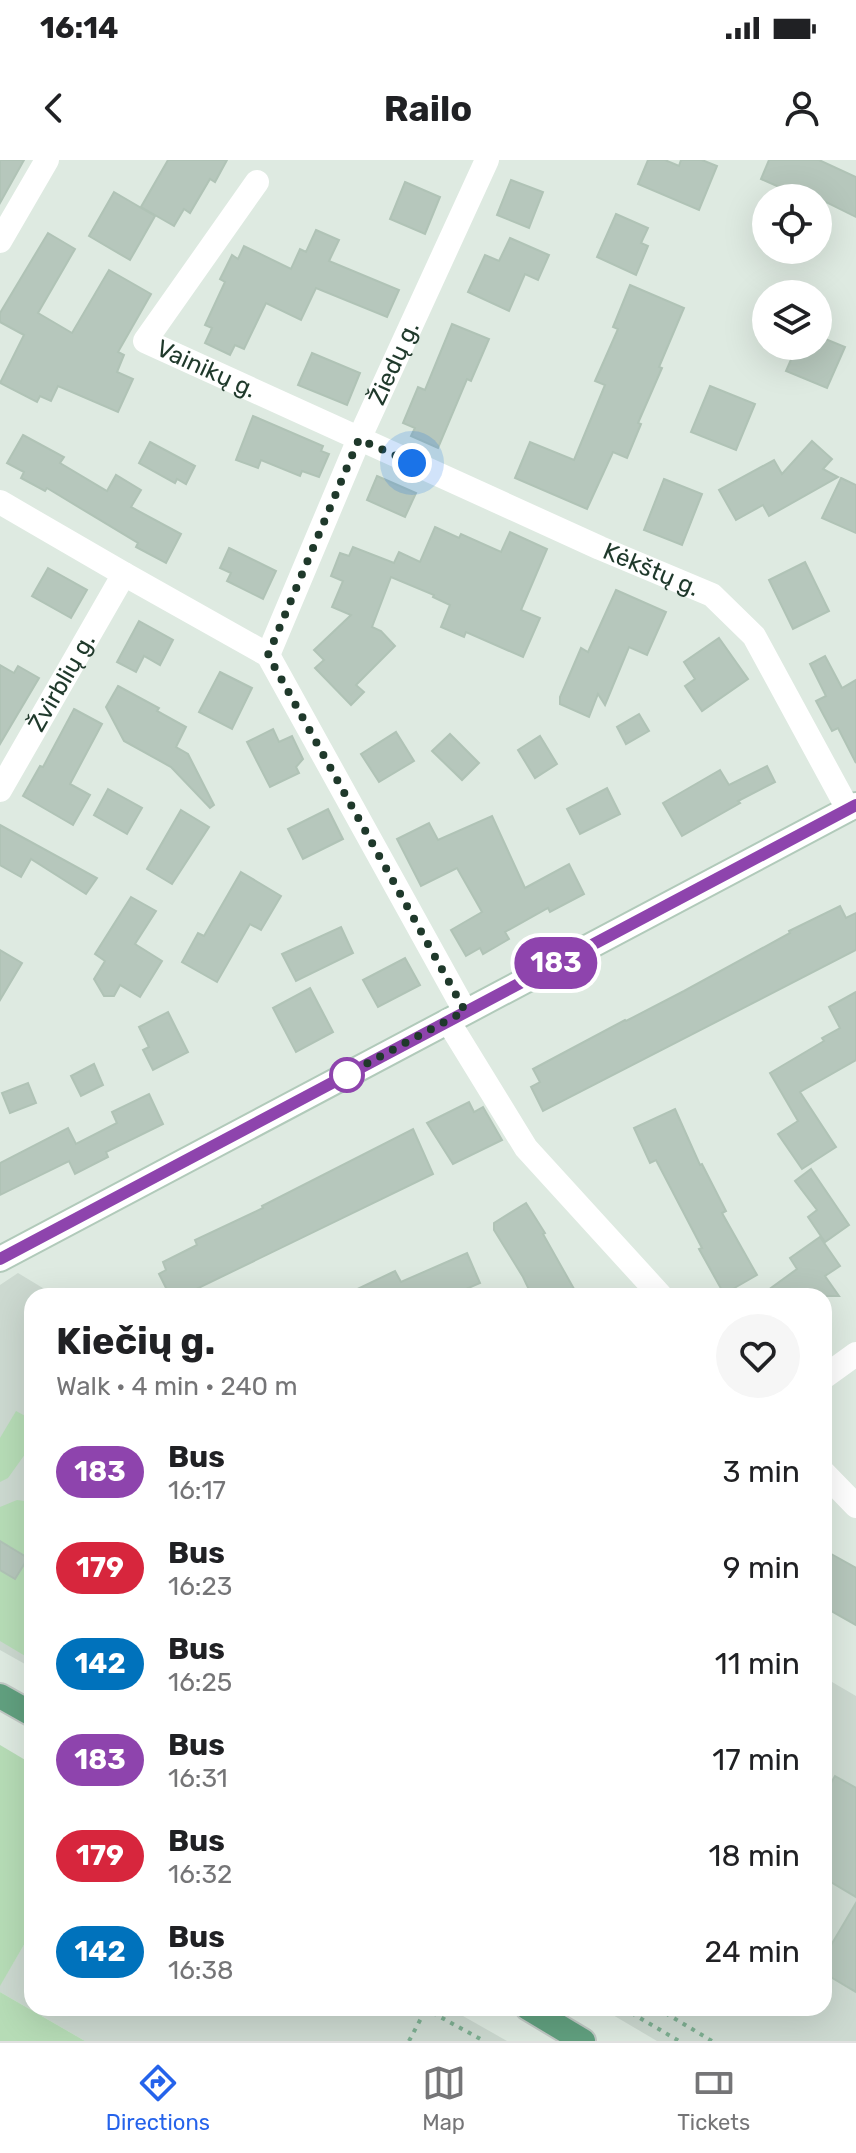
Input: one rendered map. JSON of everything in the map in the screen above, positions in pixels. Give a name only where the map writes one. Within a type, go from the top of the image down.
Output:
[{"type":"main road","points":[[0,1696],[24,1710]]},
{"type":"main road","points":[[541,2016],[583,2041]]},
{"type":"street","points":[[0,241],[47,160]]},
{"type":"street","name":"Žiedų g.","points":[[268,655],[359,439],[487,160]]},
{"type":"street","name":"Vainikų g.","points":[[257,182],[145,341],[359,439]]},
{"type":"street","name":"Kėkštų g.","points":[[359,439],[712,595],[754,636],[852,807]]},
{"type":"street","points":[[0,502],[268,655],[526,1148],[654,1288]]},
{"type":"street","name":"Žvirblių g.","points":[[0,790],[124,574]]},
{"type":"street","points":[[0,1259],[852,807]]},
{"type":"street","points":[[832,1371],[856,1354]]},
{"type":"street","points":[[832,1481],[856,1506]]},
{"type":"path","points":[[409,2041],[421,2016]]},
{"type":"path","points":[[439,2016],[484,2041]]},
{"type":"path","points":[[637,2016],[679,2041]]},
{"type":"path","points":[[670,2016],[712,2041]]},
{"type":"shaded area","points":[[18,1273],[43,1288],[24,1288],[24,1664],[0,1650],[0,1285]]},
{"type":"shaded area","points":[[832,1682],[856,1696],[856,2041],[657,2041],[615,2016],[832,2016]]},
{"type":"shaded area","points":[[24,1944],[24,2006],[0,1992],[0,1985]]},
{"type":"shaded area","points":[[42,2016],[463,2016],[507,2041],[85,2041]]},
{"type":"green space","points":[[16,1411],[24,1415],[24,1456],[8,1478],[0,1482],[0,1438]]},
{"type":"green space","points":[[17,1500],[24,1501],[24,1655],[0,1641],[0,1507]]},
{"type":"green space","points":[[0,1745],[24,1759],[24,1945],[0,1986]]},
{"type":"green space","points":[[0,1992],[24,2006],[24,2016],[42,2016],[85,2041],[0,2041]]},
{"type":"building","points":[[0,160],[24,160],[0,203]]},
{"type":"building","points":[[168,160],[227,160],[215,182],[210,179],[190,213],[184,209],[174,226],[141,207]]},
{"type":"building","points":[[648,160],[665,160],[679,166],[681,160],[702,160],[717,166],[699,210],[638,184]]},
{"type":"building","points":[[769,160],[819,160],[856,177],[856,217],[832,205],[832,184],[772,184],[761,179]]},
{"type":"building","points":[[511,180],[543,192],[529,228],[497,215]]},
{"type":"building","points":[[405,182],[440,197],[425,234],[390,219]]},
{"type":"building","points":[[114,192],[155,216],[130,260],[89,236]]},
{"type":"building","points":[[616,214],[648,228],[641,243],[648,246],[636,275],[597,257]]},
{"type":"building","points":[[316,230],[339,240],[329,261],[399,290],[387,317],[316,288],[301,320],[266,303],[244,349],[235,345],[230,355],[205,343],[212,328],[205,325],[225,282],[220,279],[232,255],[238,259],[244,246],[291,269],[300,249],[306,252]]},
{"type":"building","points":[[48,233],[75,249],[38,313],[72,333],[109,270],[151,294],[118,352],[124,355],[117,372],[133,379],[118,412],[58,386],[51,401],[40,396],[37,402],[0,383],[24,335],[0,322],[0,313]]},
{"type":"building","points":[[510,238],[549,255],[538,280],[525,274],[509,311],[468,292],[485,255],[499,261]]},
{"type":"building","points":[[630,285],[684,308],[659,367],[662,368],[638,423],[641,424],[627,458],[613,452],[587,509],[515,478],[530,442],[574,460],[605,385],[595,381],[618,329],[613,327]]},
{"type":"building","points":[[452,324],[489,339],[471,381],[467,379],[438,448],[411,436],[415,428],[403,423],[418,387],[425,390]]},
{"type":"building","points":[[832,342],[845,347],[827,388],[786,371],[791,360],[832,360]]},
{"type":"building","points":[[312,353],[360,373],[347,405],[298,385]]},
{"type":"building","points":[[710,386],[755,404],[736,450],[691,432]]},
{"type":"building","points":[[253,416],[323,446],[321,451],[329,454],[319,477],[302,471],[300,476],[261,460],[258,468],[236,460]]},
{"type":"building","points":[[23,435],[64,457],[60,463],[107,491],[116,475],[141,490],[131,507],[181,534],[166,563],[136,547],[138,543],[47,488],[45,491],[21,478],[24,472],[7,463]]},
{"type":"building","points":[[812,441],[832,459],[823,469],[838,477],[769,516],[763,505],[736,520],[719,490],[774,460],[782,474]]},
{"type":"building","points":[[150,442],[195,466],[186,484],[177,479],[175,483],[139,463]]},
{"type":"building","points":[[377,476],[416,493],[405,517],[367,500]]},
{"type":"building","points":[[841,478],[856,485],[856,533],[822,518]]},
{"type":"building","points":[[664,479],[702,494],[682,545],[644,530]]},
{"type":"building","points":[[435,527],[459,538],[461,534],[501,552],[510,532],[547,549],[521,610],[540,618],[523,657],[466,632],[464,637],[441,627],[450,605],[391,577],[372,627],[381,631],[395,646],[356,685],[364,692],[351,705],[315,668],[324,660],[314,650],[351,615],[332,607],[343,581],[331,576],[340,553],[349,556],[353,547],[394,563],[399,552],[420,562]]},
{"type":"building","points":[[229,548],[276,571],[263,599],[227,581],[231,573],[220,568]]},
{"type":"building","points":[[805,562],[829,611],[793,629],[769,580]]},
{"type":"building","points":[[48,568],[87,590],[71,618],[32,596]]},
{"type":"building","points":[[616,590],[666,612],[647,655],[629,647],[605,705],[598,694],[589,717],[560,704],[560,697],[581,648],[588,652]]},
{"type":"building","points":[[139,621],[173,640],[160,665],[144,656],[136,672],[117,662]]},
{"type":"building","points":[[719,638],[748,679],[702,711],[685,686],[695,679],[684,662]]},
{"type":"building","points":[[825,656],[842,688],[856,680],[856,763],[838,728],[832,731],[816,701],[826,696],[810,664]]},
{"type":"building","points":[[0,665],[14,673],[18,666],[39,678],[0,744]]},
{"type":"building","points":[[220,672],[252,688],[232,729],[199,712]]},
{"type":"building","points":[[118,686],[186,727],[176,747],[188,754],[214,805],[210,808],[171,767],[124,741],[106,707]]},
{"type":"building","points":[[74,709],[102,724],[70,784],[90,795],[73,825],[23,796],[40,766],[43,767]]},
{"type":"building","points":[[639,714],[649,731],[626,744],[617,727]]},
{"type":"building","points":[[273,729],[279,742],[292,736],[303,759],[296,767],[299,773],[270,787],[247,742]]},
{"type":"building","points":[[396,732],[414,761],[379,782],[361,754]]},
{"type":"building","points":[[450,734],[479,763],[462,780],[432,751]]},
{"type":"building","points":[[540,736],[557,764],[535,778],[518,750]]},
{"type":"building","points":[[767,766],[775,782],[682,836],[663,803],[720,770],[729,785]]},
{"type":"building","points":[[607,788],[620,814],[580,834],[567,809]]},
{"type":"building","points":[[108,789],[142,808],[127,834],[94,815]]},
{"type":"building","points":[[328,809],[343,839],[303,859],[288,829]]},
{"type":"building","points":[[181,810],[209,827],[172,884],[147,869]]},
{"type":"building","points":[[492,816],[525,888],[569,864],[584,894],[550,912],[548,908],[505,932],[509,939],[483,954],[480,948],[466,956],[451,930],[482,912],[457,868],[421,886],[397,839],[429,823],[438,840]]},
{"type":"building","points":[[0,825],[97,878],[86,894],[31,859],[21,877],[0,865]]},
{"type":"building","points":[[241,872],[281,896],[261,930],[250,924],[217,982],[182,962],[198,933],[204,936]]},
{"type":"building","points":[[131,897],[156,911],[135,944],[162,961],[140,997],[120,985],[114,996],[104,996],[94,979],[105,961],[95,954]]},
{"type":"building","points":[[840,906],[846,918],[856,913],[856,950],[543,1111],[531,1087],[540,1082],[533,1069]]},
{"type":"building","points":[[341,927],[353,953],[296,981],[282,954]]},
{"type":"building","points":[[0,950],[22,963],[0,1000]]},
{"type":"building","points":[[405,958],[420,985],[378,1007],[363,980]]},
{"type":"building","points":[[310,988],[333,1032],[296,1052],[273,1008]]},
{"type":"building","points":[[856,992],[856,1060],[800,1092],[836,1147],[802,1169],[778,1134],[798,1121],[770,1073],[840,1028],[829,1007]]},
{"type":"building","points":[[168,1012],[188,1052],[153,1070],[143,1050],[149,1047],[139,1027]]},
{"type":"building","points":[[94,1064],[103,1085],[81,1096],[71,1076]]},
{"type":"building","points":[[28,1083],[36,1103],[10,1113],[2,1093]]},
{"type":"building","points":[[149,1094],[163,1124],[106,1152],[108,1157],[75,1174],[69,1161],[0,1195],[0,1163],[68,1128],[76,1144],[117,1123],[112,1112]]},
{"type":"building","points":[[469,1102],[474,1112],[483,1107],[502,1140],[453,1164],[427,1123]]},
{"type":"building","points":[[675,1109],[700,1165],[726,1211],[722,1213],[757,1275],[734,1288],[721,1288],[656,1160],[650,1163],[634,1128]]},
{"type":"building","points":[[413,1129],[433,1174],[198,1288],[166,1288],[159,1274],[166,1270],[163,1262],[197,1245],[195,1240]]},
{"type":"building","points":[[811,1169],[849,1225],[825,1242],[808,1217],[817,1210],[795,1181]]},
{"type":"building","points":[[526,1203],[573,1288],[528,1288],[494,1230],[494,1223]]},
{"type":"building","points":[[820,1237],[840,1266],[825,1276],[839,1296],[832,1296],[832,1288],[771,1288],[797,1269],[790,1258]]},
{"type":"building","points":[[467,1253],[480,1283],[468,1288],[360,1288],[395,1271],[401,1282]]},
{"type":"building","points":[[0,1541],[24,1556],[24,1564],[15,1579],[0,1570]]},
{"type":"building","points":[[832,1554],[856,1568],[856,1625],[832,1612]]},
{"type":"building","points":[[835,1776],[856,1788],[856,1897],[832,1883],[832,1781]]},
{"type":"building","points":[[856,1903],[856,1992],[832,1978],[832,1944]]},
{"type":"bus line","name":"183","points":[[0,1259],[856,805]]},
{"type":"route","points":[[347,1075],[338,1079],[465,1011],[268,655],[359,439],[412,463]]}]
